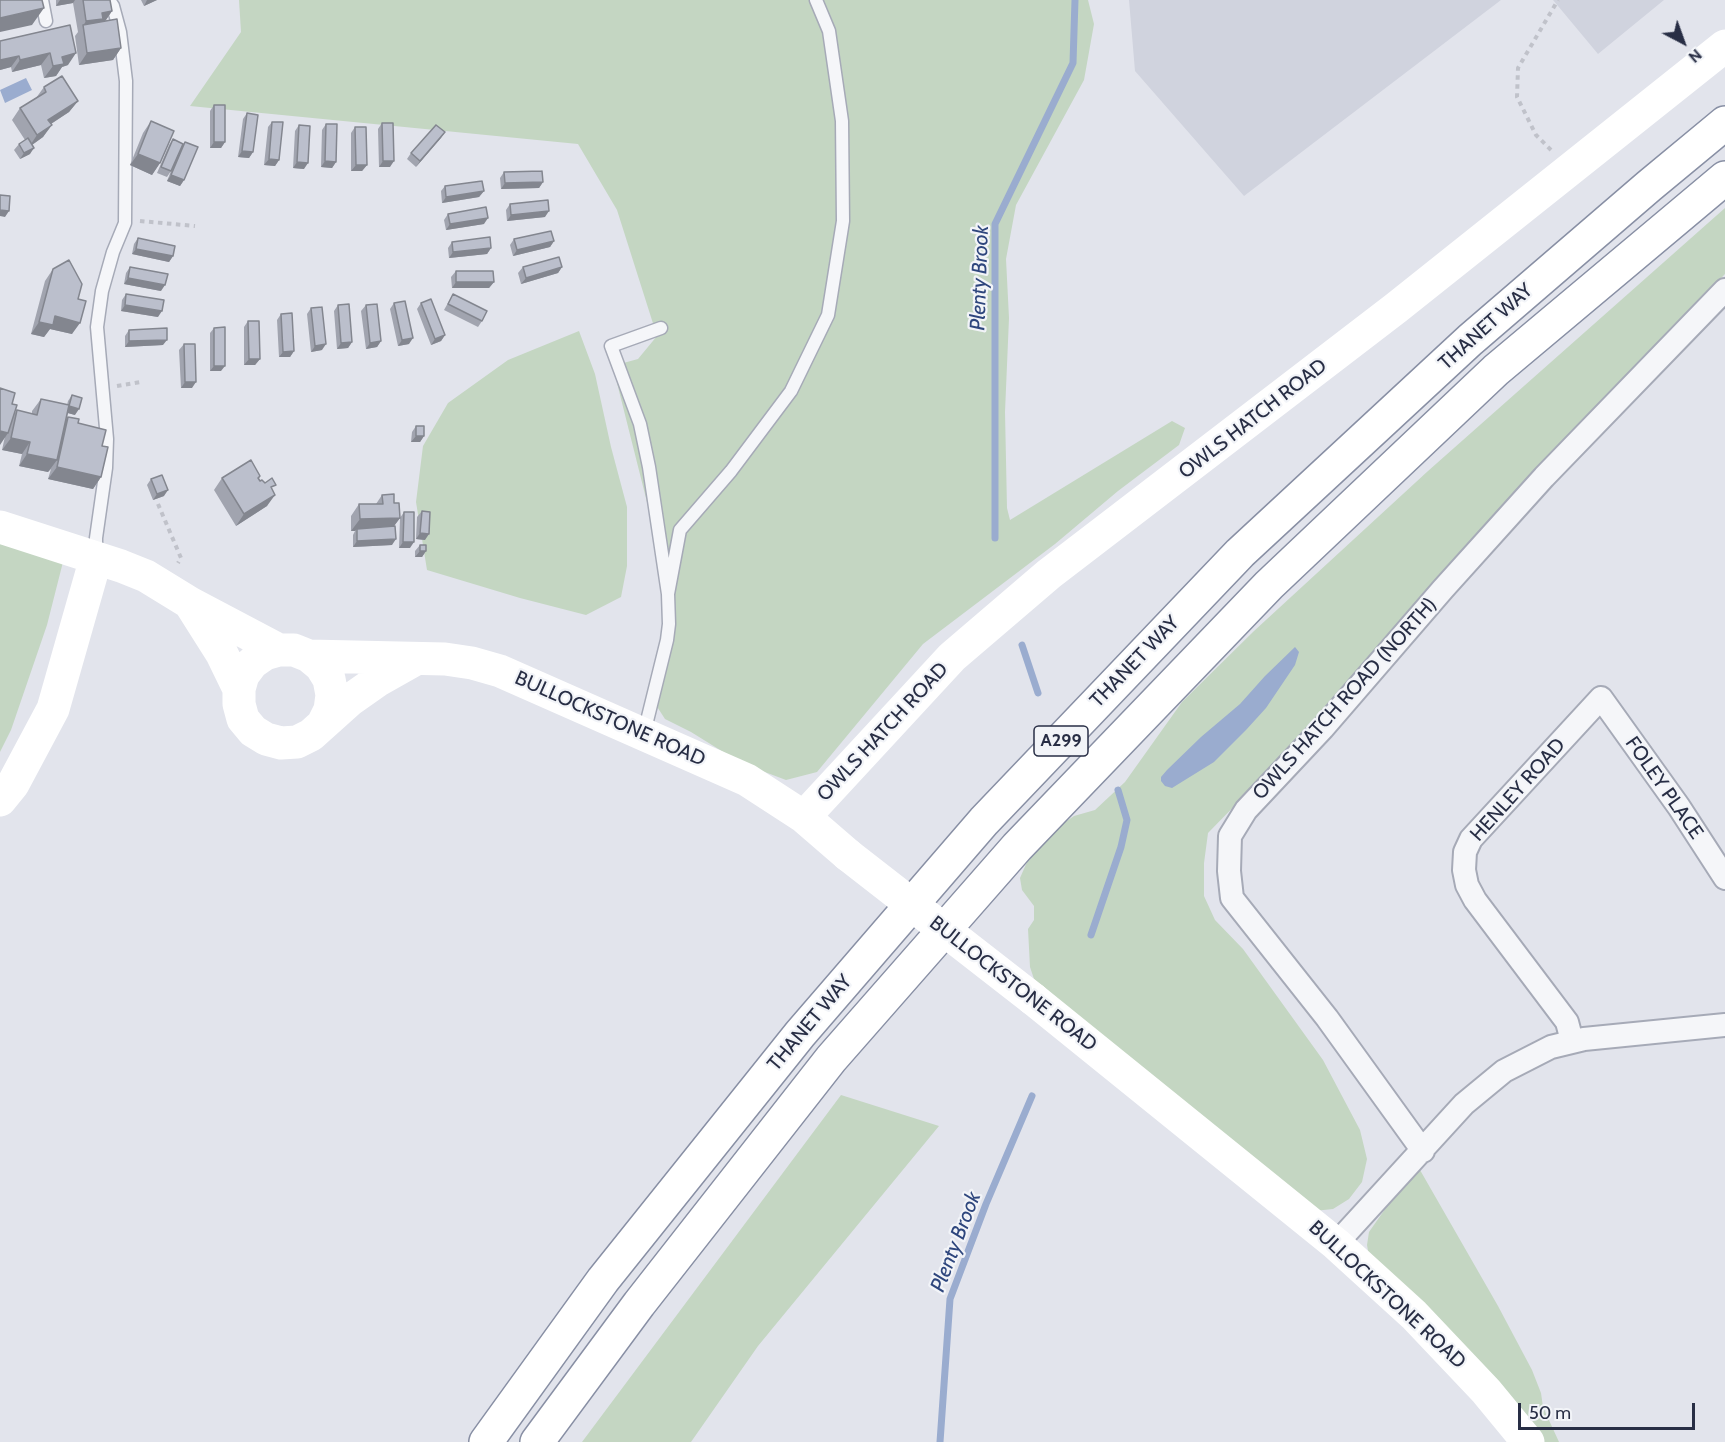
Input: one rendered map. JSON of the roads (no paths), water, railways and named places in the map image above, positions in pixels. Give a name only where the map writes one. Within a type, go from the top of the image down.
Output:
[{"type":"main road","name":"OWLS HATCH ROAD","points":[[804,817],[952,657],[1049,574],[1264,410],[1725,46]]},
{"type":"main road","name":"THANET WAY","points":[[486,1442],[603,1280],[792,1043],[984,821],[1240,553],[1470,340],[1725,123]]},
{"type":"main road","name":"THANET WAY","points":[[537,1442],[639,1304],[831,1059],[1017,847],[1294,561],[1496,370],[1725,178]]},
{"type":"main road","name":"BULLOCKSTONE ROAD","points":[[0,527],[146,576],[190,603],[321,666],[329,679],[332,695],[330,710],[323,724]]},
{"type":"main road","points":[[0,800],[14,784],[53,709],[96,558]]},
{"type":"main road","name":"BULLOCKSTONE ROAD","points":[[190,603],[222,654],[239,689]]},
{"type":"main road","name":"BULLOCKSTONE ROAD","points":[[417,658],[377,681],[350,700],[311,735],[297,742],[281,743],[266,739],[253,731],[243,718],[239,704],[239,689],[243,675],[252,663],[265,654],[294,653],[445,659],[472,663],[500,671],[747,780],[804,817],[848,855],[1033,999],[1336,1244],[1422,1323],[1486,1391],[1528,1442]]},
{"type":"street","name":"OWLS HATCH ROAD (NORTH)","points":[[1423,1151],[1327,1018],[1232,898],[1229,872],[1230,836],[1246,810],[1323,728],[1443,589],[1537,485],[1725,290]]},
{"type":"street","name":"FOLEY PLACE","points":[[1601,698],[1679,807],[1725,878]]},
{"type":"street","name":"HENLEY ROAD","points":[[1572,1041],[1567,1022],[1475,900],[1467,885],[1464,852],[1470,839],[1601,698]]},
{"type":"street","points":[[1336,1244],[1464,1104],[1504,1071],[1551,1047],[1572,1041],[1725,1025]]},
{"type":"lane","points":[[42,0],[46,21]]},
{"type":"lane","points":[[96,558],[96,538],[106,468],[106,439],[97,327],[102,291],[124,223],[126,81],[120,32],[113,6],[109,0]]},
{"type":"lane","points":[[668,594],[680,530],[731,471],[791,391],[828,315],[843,221],[842,121],[829,31],[816,0]]},
{"type":"lane","points":[[644,733],[669,624],[668,594],[640,424],[611,346],[661,328]]},
{"type":"water","points":[[26,78],[32,90],[5,103],[0,90]]},
{"type":"water","points":[[1295,647],[1299,652],[1295,665],[1266,708],[1246,730],[1214,762],[1172,788],[1165,786],[1161,777],[1167,770],[1240,704]]},
{"type":"waterway","name":"Plenty Brook","points":[[995,538],[995,224],[1073,63],[1075,0]]},
{"type":"waterway","name":"Plenty Brook","points":[[1022,645],[1038,693]]},
{"type":"waterway","name":"Plenty Brook","points":[[1091,935],[1121,847],[1127,820],[1118,790]]},
{"type":"waterway","name":"Plenty Brook","points":[[940,1442],[950,1299],[986,1204],[1032,1096]]}]
